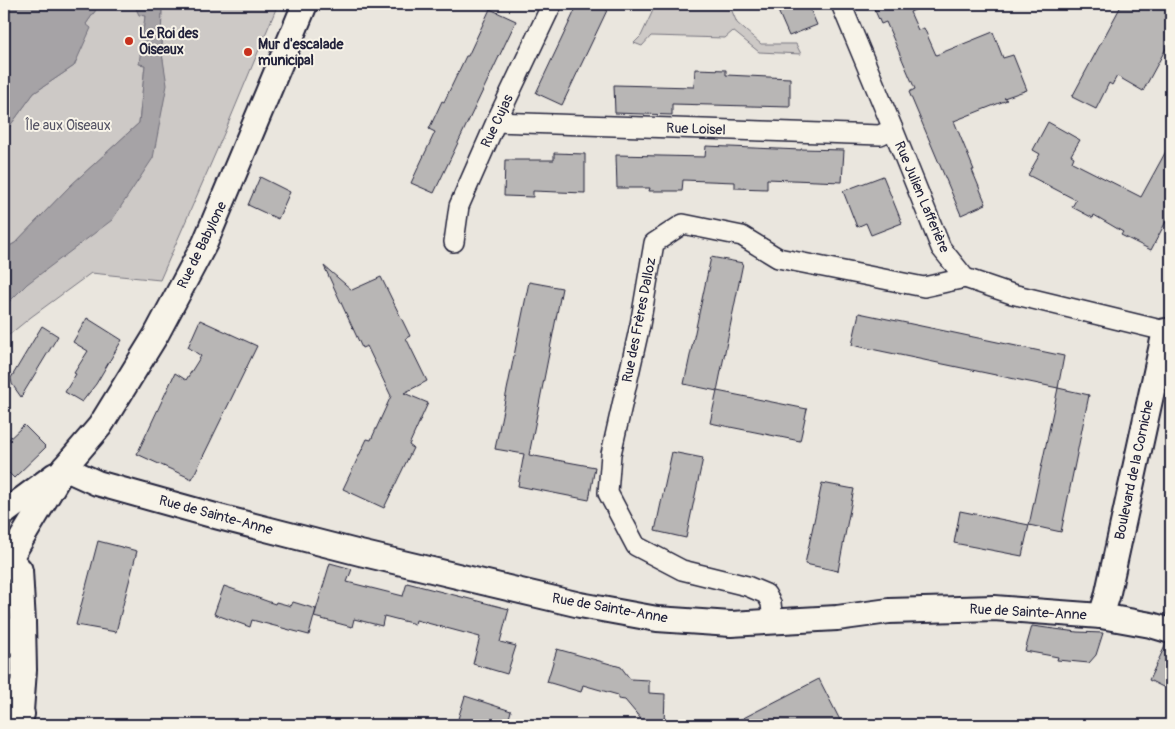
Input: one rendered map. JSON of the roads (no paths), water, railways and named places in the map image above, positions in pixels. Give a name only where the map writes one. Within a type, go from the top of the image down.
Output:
[{"type":"street","name":"Rue de Babylone","points":[[6,561],[64,468],[100,426],[156,335],[205,244],[305,4]]},
{"type":"street","name":"Rue Cujas","points":[[454,242],[459,206],[496,122],[552,4]]},
{"type":"street","name":"Rue Julien Lafferière","points":[[841,4],[941,248],[964,278]]},
{"type":"street","name":"Rue Loisel","points":[[496,122],[880,135],[893,129]]},
{"type":"street","name":"Rue des Frères Dalloz","points":[[773,622],[771,603],[766,594],[747,586],[682,570],[636,546],[608,493],[611,454],[640,325],[654,243],[683,224],[742,236],[778,258],[924,287],[964,278]]},
{"type":"street","points":[[964,278],[1012,294],[1168,331]]},
{"type":"street","name":"Boulevard de la Corniche","points":[[1101,616],[1168,331]]},
{"type":"street","name":"Rue de Babylone","points":[[4,513],[64,468]]},
{"type":"street","name":"Rue de Sainte-Anne","points":[[64,468],[97,483],[360,553],[580,605],[657,619],[731,624],[837,618],[889,611],[994,608],[1101,616],[1171,631]]},
{"type":"street","points":[[6,561],[20,570],[24,670],[21,719]]},
{"type":"street","points":[[4,643],[23,622]]},
{"type":"street","points":[[4,690],[11,696],[21,719]]},
{"type":"place","name":"Le Roi des Oiseaux","points":[[129,41]]},
{"type":"place","name":"Mur d'escalade municipal","points":[[248,52]]},
{"type":"park label","name":"Île aux Oiseaux","points":[[68,125]]}]
